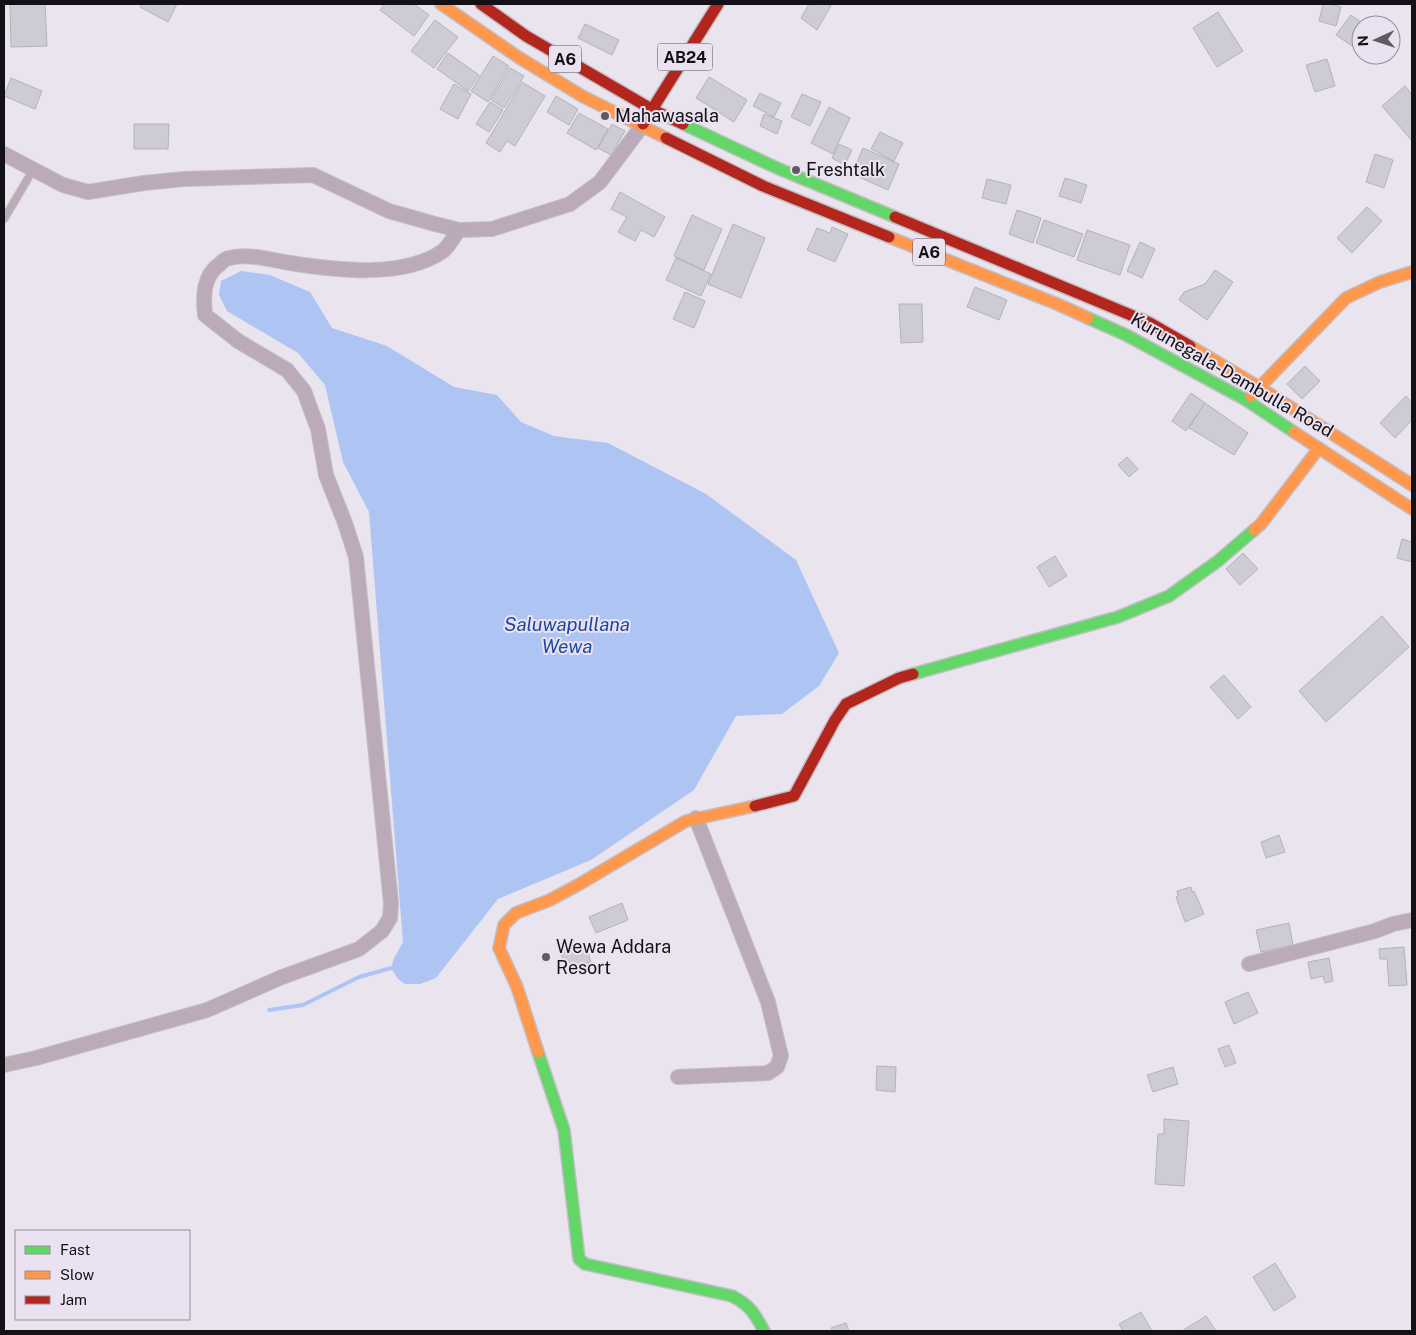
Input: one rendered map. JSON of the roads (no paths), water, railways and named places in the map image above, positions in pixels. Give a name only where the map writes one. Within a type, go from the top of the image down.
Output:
[{"type":"main road","name":"Kurunegala-Dambulla Road","points":[[441,4],[518,57],[582,96],[764,186],[1057,304],[1117,331],[1246,400],[1412,509]]},
{"type":"main road","name":"Kurunegala-Dambulla Road","points":[[480,4],[526,36],[653,110],[777,168],[1150,323],[1259,387],[1412,485]]},
{"type":"main road","name":"AB24","points":[[653,110],[718,4]]},
{"type":"main road","points":[[642,126],[653,110]]},
{"type":"main road","points":[[1246,400],[1346,298],[1380,282],[1412,272]]},
{"type":"main road","points":[[764,1331],[751,1307],[745,1301],[732,1296],[584,1264],[579,1259],[564,1130],[518,987],[506,967],[499,948],[504,925],[516,913],[550,900],[686,821],[794,796],[835,720],[846,704],[899,678],[1118,616],[1169,596],[1218,561],[1261,524],[1320,448]]},
{"type":"street","points":[[4,154],[62,185],[88,192],[184,179],[313,175],[389,211],[459,230],[492,229],[570,204],[600,182],[642,126]]},
{"type":"street","points":[[4,1064],[36,1058],[207,1010],[282,977],[359,949],[382,931],[390,918],[391,903],[356,557],[326,476],[318,429],[304,391],[287,370],[238,340],[205,315],[203,300],[205,284],[214,267],[228,258],[248,256],[312,266],[381,269],[411,265],[426,260],[444,250],[459,230]]},
{"type":"street","points":[[678,1077],[768,1073],[777,1067],[780,1056],[768,1002],[696,818]]},
{"type":"street","points":[[1249,964],[1412,920]]},
{"type":"lane","points":[[4,219],[32,170]]},
{"type":"water","name":"Saluwapullana Wewa","points":[[241,271],[270,275],[310,292],[332,328],[387,346],[454,387],[497,395],[521,422],[554,436],[608,443],[706,494],[796,560],[839,653],[819,686],[782,714],[736,716],[694,790],[591,860],[498,899],[436,978],[420,984],[405,984],[398,979],[391,968],[403,942],[369,512],[343,462],[325,385],[298,353],[227,311],[219,295],[221,281]]},
{"type":"waterway","points":[[269,1010],[303,1005],[359,977],[391,968]]},
{"type":"place","name":"Mahawasala","points":[[605,116]]},
{"type":"place","name":"Freshtalk","points":[[796,170]]},
{"type":"place","name":"Wewa Addara Resort","points":[[546,957]]}]
